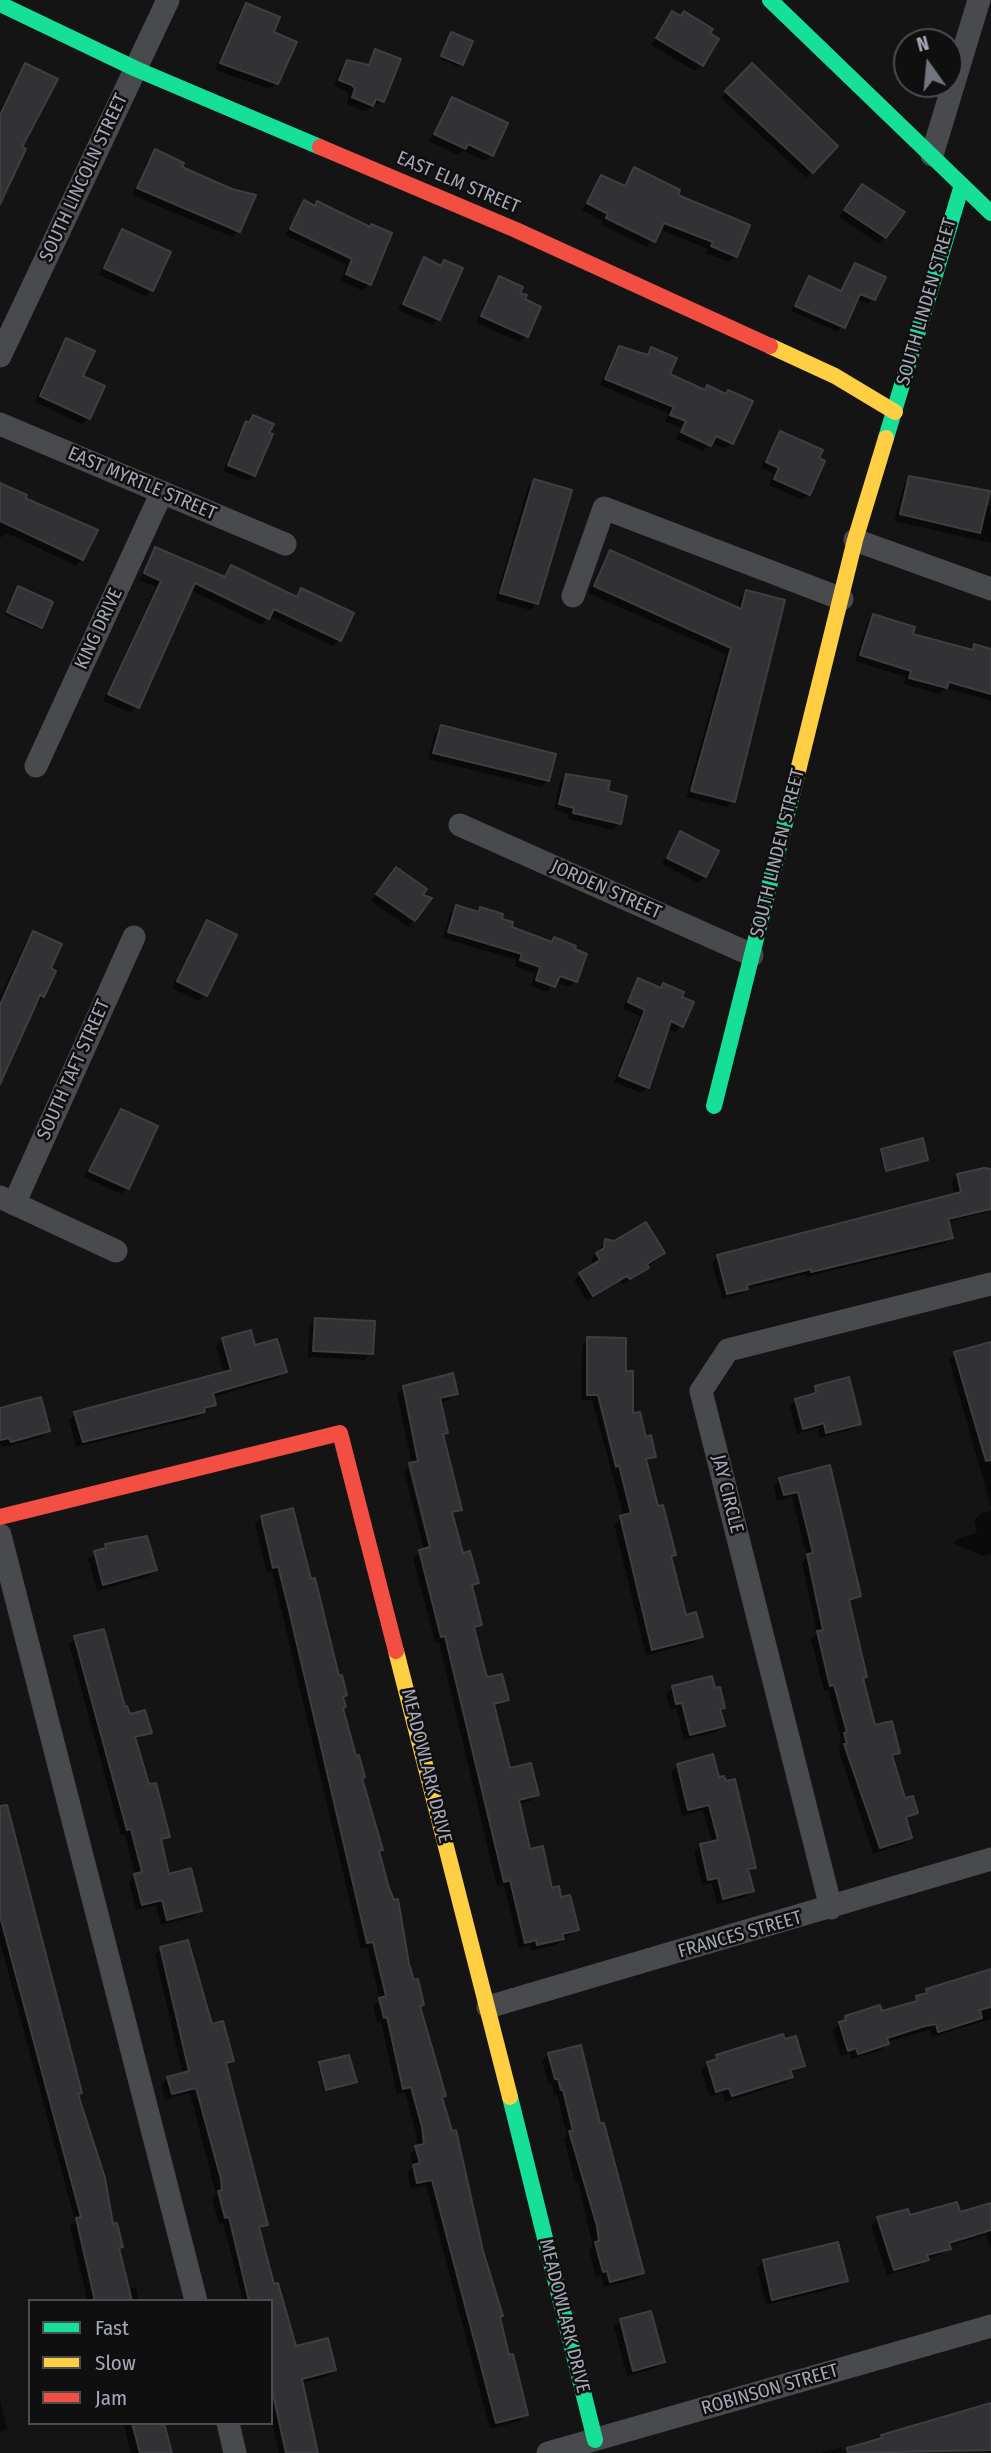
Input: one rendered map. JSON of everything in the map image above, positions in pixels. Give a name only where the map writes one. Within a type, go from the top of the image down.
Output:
[{"type":"street","name":"SOUTH LINCOLN STREET","points":[[0,356],[168,0]]},
{"type":"street","points":[[770,0],[991,213]]},
{"type":"street","points":[[932,155],[979,0]]},
{"type":"street","name":"EAST ELM STREET","points":[[0,4],[136,69],[516,230],[835,376],[895,412]]},
{"type":"street","name":"SOUTH LINDEN STREET","points":[[714,1106],[855,540],[962,185]]},
{"type":"street","name":"EAST MYRTLE STREET","points":[[0,424],[285,544]]},
{"type":"street","name":"KING DRIVE","points":[[36,766],[162,492]]},
{"type":"street","points":[[573,596],[604,508],[842,599]]},
{"type":"street","points":[[855,540],[991,589]]},
{"type":"street","name":"JORDEN STREET","points":[[460,825],[752,955]]},
{"type":"street","name":"SOUTH TAFT STREET","points":[[7,1200],[134,937]]},
{"type":"street","points":[[7,1200],[117,1251]]},
{"type":"street","name":"JAY CIRCLE","points":[[831,1908],[701,1391],[728,1350],[991,1284]]},
{"type":"street","name":"MEADOWLARK DRIVE","points":[[0,1517],[340,1433],[488,2007],[595,2440]]},
{"type":"street","points":[[0,1535],[195,2299]]},
{"type":"street","name":"FRANCES STREET","points":[[488,2007],[991,1859]]},
{"type":"street","name":"ROBINSON STREET","points":[[548,2453],[991,2326]]},
{"type":"street","points":[[228,2425],[235,2453]]},
{"type":"building","points":[[246,3],[280,17],[274,32],[297,42],[278,84],[220,63]]},
{"type":"building","points":[[672,11],[681,16],[684,11],[713,29],[710,33],[719,39],[703,66],[656,38]]},
{"type":"building","points":[[451,32],[473,41],[463,65],[441,56]]},
{"type":"building","points":[[375,49],[401,59],[384,102],[376,99],[373,106],[352,97],[355,89],[352,85],[339,80],[347,60],[369,65]]},
{"type":"building","points":[[25,63],[58,79],[22,147],[26,149],[0,204],[0,115]]},
{"type":"building","points":[[752,63],[838,146],[813,173],[725,91]]},
{"type":"building","points":[[452,97],[508,123],[493,156],[468,144],[466,149],[434,134]]},
{"type":"building","points":[[155,149],[184,163],[182,167],[232,189],[256,195],[240,232],[137,188]]},
{"type":"building","points":[[634,167],[680,190],[678,195],[750,225],[737,257],[711,246],[713,242],[664,223],[655,242],[606,218],[608,214],[587,203],[601,175],[625,186]]},
{"type":"building","points":[[862,184],[905,212],[886,238],[844,210]]},
{"type":"building","points":[[304,200],[315,206],[317,201],[370,227],[371,224],[392,233],[371,285],[346,274],[352,259],[290,229]]},
{"type":"building","points":[[122,229],[171,252],[153,291],[104,268]]},
{"type":"building","points":[[424,257],[441,266],[444,260],[463,268],[440,320],[403,304]]},
{"type":"building","points":[[855,263],[886,277],[875,300],[860,294],[845,328],[795,306],[809,276],[841,291]]},
{"type":"building","points":[[499,276],[523,287],[520,293],[527,295],[525,299],[541,307],[528,337],[481,316]]},
{"type":"building","points":[[66,338],[95,351],[83,376],[105,386],[90,419],[40,396]]},
{"type":"building","points":[[619,346],[648,355],[651,347],[677,358],[670,374],[705,390],[707,385],[726,394],[728,390],[753,401],[733,444],[716,436],[711,446],[681,432],[686,421],[670,415],[674,407],[605,379]]},
{"type":"building","points":[[253,415],[274,424],[269,433],[273,434],[255,476],[228,465],[246,421],[249,423]]},
{"type":"building","points":[[780,431],[823,450],[819,458],[825,461],[810,495],[774,479],[779,468],[766,462]]},
{"type":"building","points":[[909,476],[990,491],[980,533],[900,514]]},
{"type":"building","points":[[534,479],[572,490],[538,604],[500,593]]},
{"type":"building","points":[[0,483],[27,495],[25,498],[98,530],[83,560],[0,521]]},
{"type":"building","points":[[155,547],[225,577],[231,565],[297,597],[301,588],[354,613],[341,641],[274,609],[269,619],[195,583],[139,708],[108,694],[161,581],[144,573]]},
{"type":"building","points":[[610,550],[741,609],[746,590],[785,600],[735,802],[691,791],[731,648],[594,586]]},
{"type":"building","points":[[18,586],[53,602],[42,628],[7,612]]},
{"type":"building","points":[[873,614],[915,627],[913,634],[973,650],[974,644],[991,649],[991,694],[949,682],[947,688],[909,678],[911,671],[860,655]]},
{"type":"building","points":[[441,725],[556,754],[549,781],[433,753]]},
{"type":"building","points":[[566,774],[610,781],[608,791],[627,796],[621,824],[573,813],[574,808],[559,804]]},
{"type":"building","points":[[680,831],[719,851],[706,877],[667,858]]},
{"type":"building","points":[[396,867],[427,889],[423,895],[432,898],[415,921],[376,894]]},
{"type":"building","points":[[456,905],[479,912],[480,907],[503,914],[502,919],[513,922],[512,927],[552,942],[554,937],[576,946],[575,949],[587,954],[577,982],[560,976],[555,987],[536,980],[540,967],[520,960],[522,954],[448,932]]},
{"type":"building","points":[[207,920],[237,935],[207,996],[177,981]]},
{"type":"building","points":[[33,931],[62,944],[51,968],[56,971],[44,997],[40,995],[0,1084],[0,1005]]},
{"type":"building","points":[[638,978],[661,988],[663,983],[684,992],[682,997],[694,1002],[683,1027],[671,1021],[649,1088],[619,1076],[645,1010],[628,1002]]},
{"type":"building","points":[[121,1109],[158,1126],[129,1189],[89,1171]]},
{"type":"building","points":[[923,1138],[928,1160],[886,1171],[881,1149]]},
{"type":"building","points":[[991,1169],[991,1209],[948,1219],[953,1238],[811,1272],[811,1269],[747,1285],[748,1289],[727,1294],[717,1255],[961,1192],[957,1174]]},
{"type":"building","points":[[646,1222],[665,1253],[647,1264],[649,1268],[630,1279],[627,1276],[593,1296],[579,1273],[600,1260],[596,1253],[604,1248],[605,1239],[614,1241]]},
{"type":"building","points":[[315,1318],[375,1321],[373,1354],[313,1351]]},
{"type":"building","points":[[251,1330],[255,1345],[277,1339],[287,1372],[213,1393],[216,1405],[204,1408],[205,1412],[83,1442],[74,1412],[231,1370],[222,1338]]},
{"type":"building","points":[[587,1337],[626,1338],[626,1371],[633,1371],[633,1413],[640,1412],[646,1437],[651,1435],[656,1457],[646,1459],[658,1506],[663,1505],[676,1555],[671,1556],[686,1615],[696,1612],[703,1637],[652,1650],[620,1516],[631,1513],[619,1465],[616,1467],[598,1395],[587,1395]]},
{"type":"building","points":[[991,1342],[991,1460],[986,1461],[954,1352]]},
{"type":"building","points":[[453,1373],[458,1394],[440,1398],[448,1433],[443,1434],[462,1510],[452,1512],[463,1553],[470,1551],[479,1583],[472,1585],[482,1625],[474,1627],[486,1674],[488,1677],[502,1674],[509,1700],[494,1704],[510,1768],[531,1763],[539,1795],[519,1800],[530,1849],[543,1846],[552,1888],[559,1886],[561,1897],[570,1895],[579,1930],[562,1934],[564,1939],[537,1945],[536,1940],[525,1943],[510,1880],[504,1882],[445,1636],[441,1637],[419,1550],[430,1547],[409,1463],[418,1461],[403,1386]]},
{"type":"building","points":[[849,1377],[861,1424],[826,1433],[824,1423],[803,1429],[795,1399],[816,1393],[815,1386]]},
{"type":"building","points":[[41,1397],[50,1431],[11,1442],[9,1438],[0,1440],[0,1408]]},
{"type":"building","points":[[830,1465],[861,1596],[849,1600],[867,1677],[863,1678],[875,1725],[892,1721],[900,1753],[892,1755],[905,1798],[913,1796],[918,1813],[906,1817],[912,1838],[880,1848],[844,1744],[847,1744],[844,1733],[847,1732],[834,1685],[830,1686],[817,1631],[823,1630],[807,1554],[813,1553],[798,1492],[784,1495],[779,1478]]},
{"type":"building","points":[[293,1508],[311,1579],[315,1578],[339,1676],[342,1675],[347,1695],[343,1697],[346,1707],[343,1708],[356,1756],[359,1755],[365,1777],[362,1778],[383,1850],[379,1851],[389,1888],[394,1900],[398,1899],[409,1964],[414,1980],[418,1979],[424,2005],[420,2006],[446,2096],[442,2097],[452,2131],[456,2130],[483,2251],[503,2316],[500,2317],[509,2355],[513,2354],[528,2415],[496,2423],[432,2180],[417,2183],[413,2165],[420,2163],[415,2146],[424,2144],[422,2127],[411,2087],[403,2089],[387,2017],[384,2018],[379,1998],[386,1996],[373,1942],[367,1943],[289,1610],[278,1566],[273,1568],[261,1516]]},
{"type":"building","points":[[147,1536],[157,1570],[103,1585],[94,1551],[106,1548],[105,1544]]},
{"type":"building","points":[[104,1629],[125,1707],[127,1706],[130,1714],[145,1710],[152,1733],[135,1737],[149,1784],[156,1783],[170,1837],[161,1839],[169,1874],[191,1868],[202,1911],[167,1920],[162,1900],[142,1905],[134,1874],[142,1872],[131,1829],[127,1830],[74,1636]]},
{"type":"building","points":[[712,1676],[715,1688],[720,1687],[725,1708],[720,1709],[725,1726],[690,1735],[682,1703],[676,1704],[672,1686]]},
{"type":"building","points":[[713,1754],[719,1777],[724,1776],[726,1781],[735,1779],[756,1868],[748,1869],[754,1891],[723,1899],[718,1878],[708,1880],[700,1844],[718,1840],[709,1805],[688,1810],[677,1764]]},
{"type":"building","points":[[7,1805],[82,2093],[78,2094],[105,2178],[113,2224],[117,2223],[123,2247],[119,2248],[132,2299],[95,2299],[76,2218],[81,2217],[0,1916],[0,1806]]},
{"type":"building","points":[[188,1940],[212,2024],[223,2021],[234,2061],[226,2063],[268,2225],[259,2227],[274,2284],[278,2283],[296,2346],[328,2338],[336,2370],[302,2379],[318,2453],[286,2453],[273,2394],[273,2299],[249,2299],[229,2217],[225,2218],[218,2191],[222,2190],[221,2179],[196,2088],[172,2094],[167,2077],[189,2071],[160,1947]]},
{"type":"building","points":[[991,1969],[991,2007],[980,2010],[982,2018],[938,2032],[936,2024],[925,2026],[887,2038],[889,2044],[858,2054],[856,2048],[848,2051],[839,2022],[846,2020],[845,2016],[880,2005],[882,2011],[917,2001],[916,1996],[927,1993],[926,1989]]},
{"type":"building","points":[[783,2034],[785,2039],[796,2036],[805,2066],[790,2070],[793,2077],[732,2096],[729,2088],[716,2092],[707,2062],[717,2059],[716,2055]]},
{"type":"building","points":[[581,2045],[600,2123],[604,2123],[644,2273],[610,2282],[607,2271],[603,2272],[595,2242],[599,2241],[597,2226],[569,2131],[573,2131],[563,2090],[558,2079],[555,2079],[548,2053]]},
{"type":"building","points":[[349,2055],[357,2082],[326,2090],[319,2062]]},
{"type":"building","points":[[957,2202],[960,2212],[991,2203],[991,2230],[949,2243],[951,2249],[927,2255],[929,2260],[894,2270],[877,2217],[908,2209],[910,2215]]},
{"type":"building","points":[[838,2242],[848,2281],[772,2300],[763,2260]]},
{"type":"building","points":[[651,2311],[665,2362],[633,2371],[620,2319]]},
{"type":"building","points":[[991,2403],[991,2450],[848,2453],[847,2448],[882,2438],[881,2435]]},
{"type":"building","points":[[133,2425],[165,2425],[172,2453],[140,2453]]},
{"type":"traffic: fast","points":[[770,0],[991,213]]},
{"type":"traffic: fast","points":[[0,4],[136,69],[320,147]]},
{"type":"traffic: fast","points":[[886,438],[962,185]]},
{"type":"traffic: fast","points":[[714,1106],[792,795]]},
{"type":"traffic: fast","points":[[510,2097],[595,2440]]},
{"type":"traffic: slow","points":[[770,346],[835,376],[895,412]]},
{"type":"traffic: slow","points":[[792,795],[855,540],[886,438]]},
{"type":"traffic: slow","points":[[396,1651],[510,2097]]},
{"type":"traffic: jam","points":[[320,147],[516,230],[770,346]]},
{"type":"traffic: jam","points":[[0,1517],[340,1433],[396,1651]]}]
